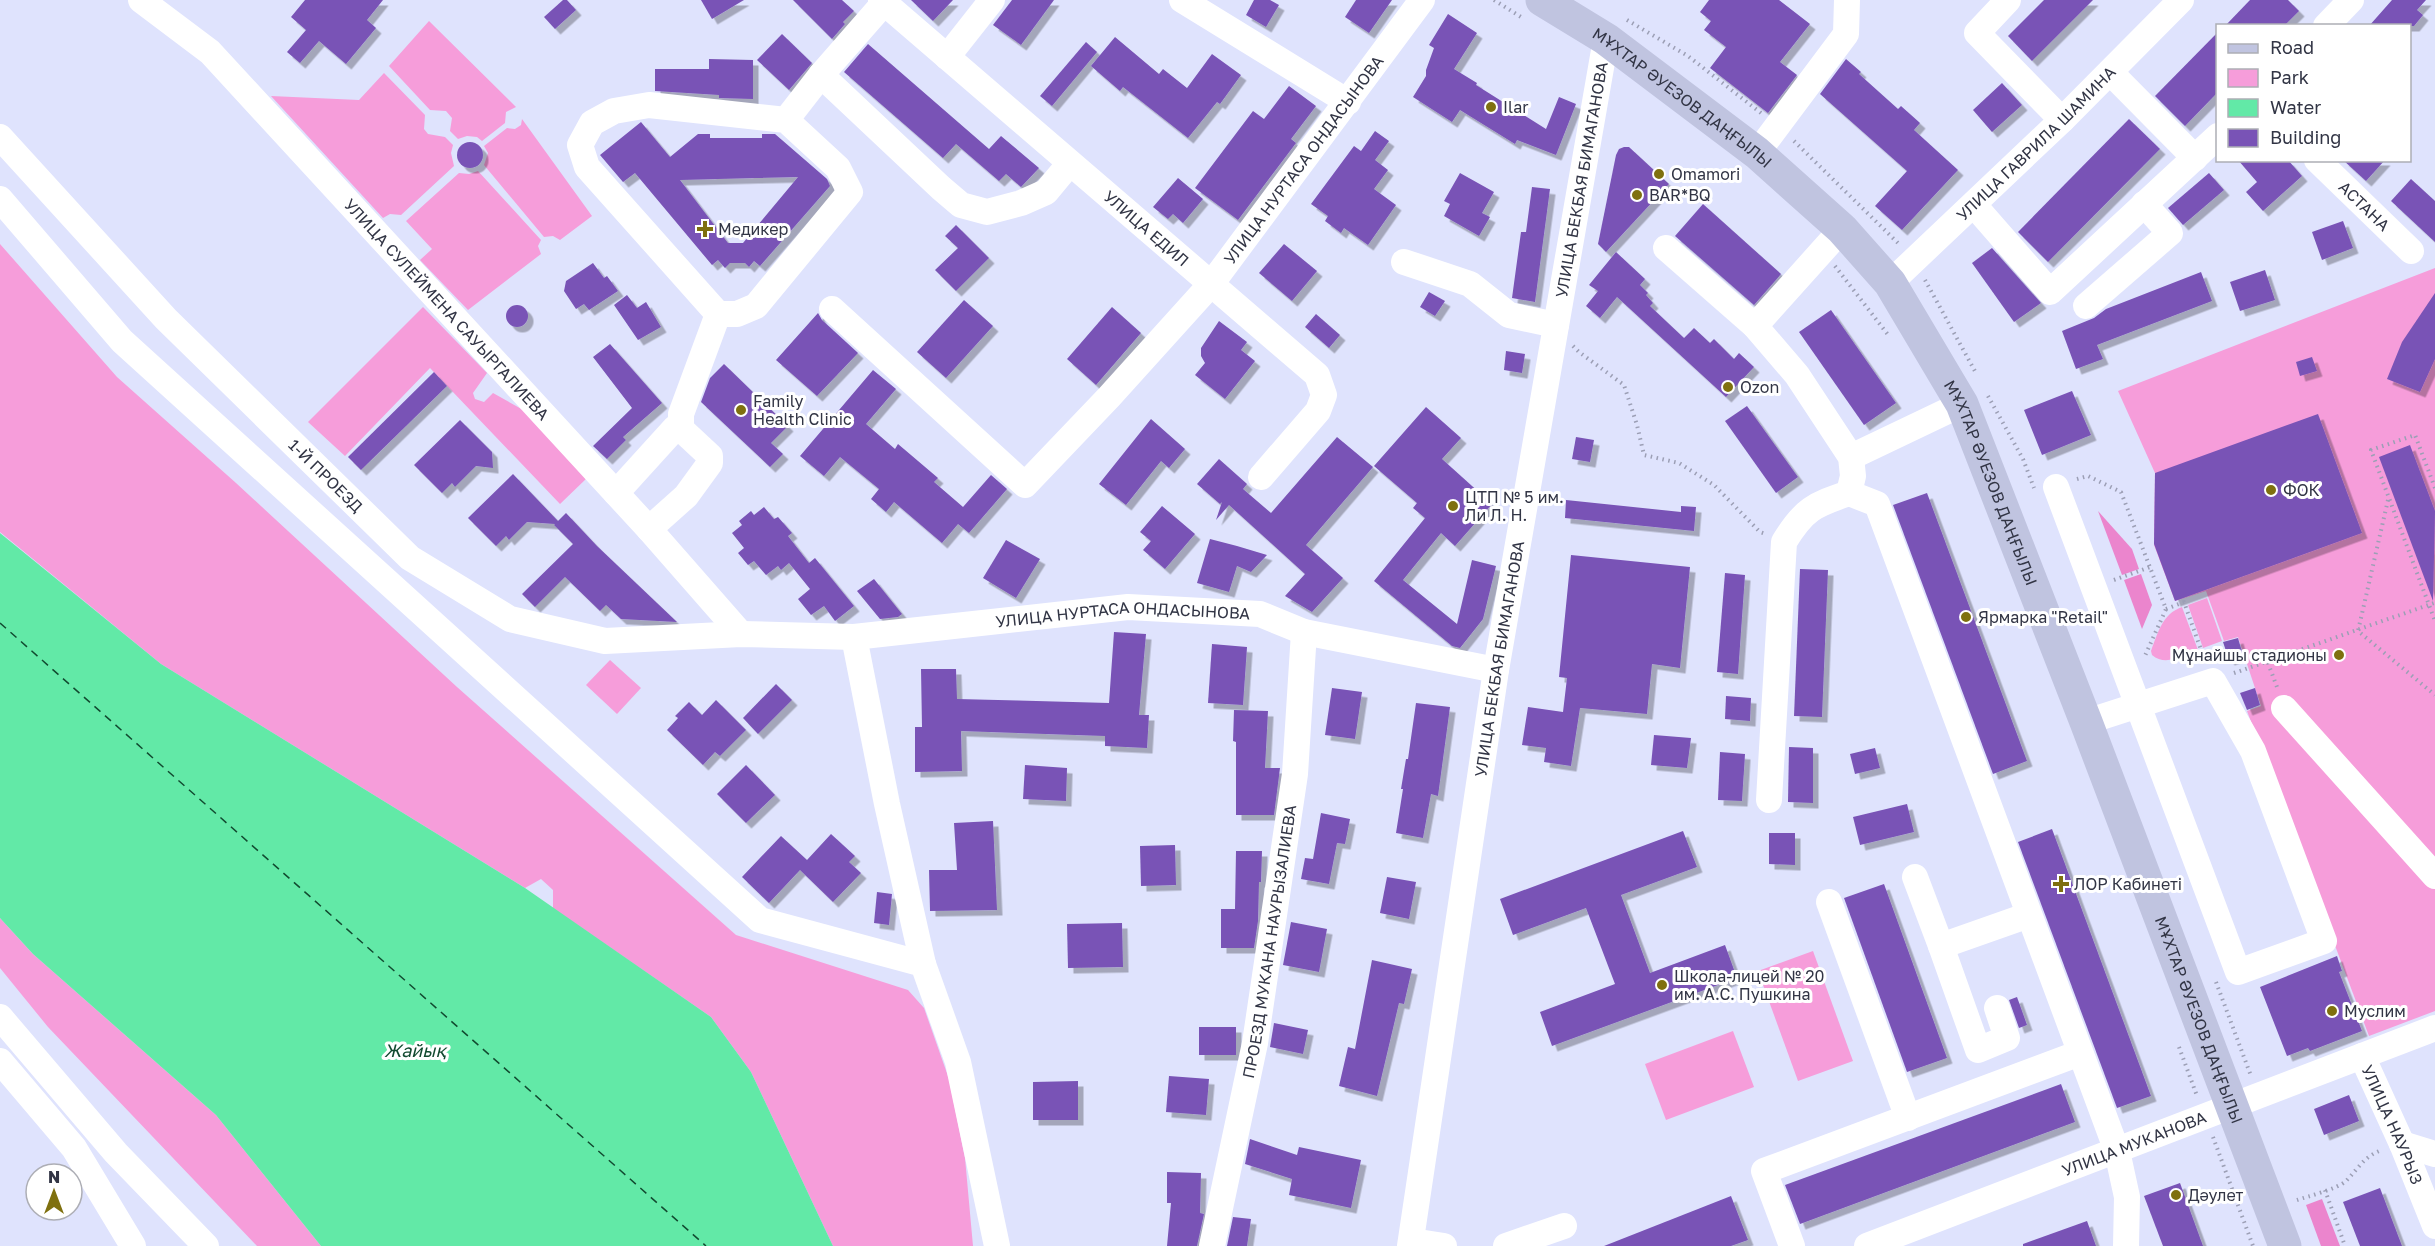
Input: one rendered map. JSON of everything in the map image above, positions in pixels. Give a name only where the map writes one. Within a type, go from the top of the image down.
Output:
[{"type":"main road","name":"МҰХТАР ӘУЕЗОВ ДАҢҒЫЛЫ","points":[[1533,9],[1606,39],[1757,153],[1833,240],[1890,283],[1962,404],[2086,722],[2219,1112],[2285,1246]]},
{"type":"street","name":"УЛИЦА СУЛЕЙМЕНА САУЫРГАЛИЕВА","points":[[141,0],[210,52],[649,529],[741,634]]},
{"type":"street","points":[[947,57],[992,0]]},
{"type":"street","points":[[1182,0],[1348,102]]},
{"type":"street","name":"УЛИЦА НУРТАСА ОНДАСЫНОВА","points":[[832,309],[1025,485],[1109,397],[1212,283],[1422,0]]},
{"type":"street","points":[[1757,153],[1846,34],[1847,0]]},
{"type":"street","points":[[2008,0],[1977,33],[2062,120]]},
{"type":"street","points":[[786,120],[882,1]]},
{"type":"street","name":"УЛИЦА ЕДИЛ","points":[[882,1],[1317,375],[1324,395],[1318,411],[1261,477]]},
{"type":"street","name":"УЛИЦА ГАВРИЛА ШАМИНА","points":[[1890,283],[2062,120],[2110,72],[2173,2]]},
{"type":"street","name":"УЛИЦА БЕКБАЯ БИМАГАНОВА","points":[[1411,1243],[1496,670],[1606,39]]},
{"type":"street","points":[[2110,72],[2195,158]]},
{"type":"street","points":[[821,75],[961,206],[987,212],[1021,204],[1046,192],[1070,163]]},
{"type":"street","points":[[649,105],[786,120],[838,168],[850,192],[756,306],[737,314],[718,314],[587,167],[580,145],[592,123],[614,111],[649,105]]},
{"type":"street","name":"1-Й ПРОЕЗД","points":[[0,137],[166,319],[410,558],[510,619],[605,641],[741,634]]},
{"type":"street","points":[[1974,205],[2050,292],[2216,137]]},
{"type":"street","name":"АСТАНА","points":[[2319,162],[2411,251]]},
{"type":"street","points":[[0,199],[122,341],[760,920],[923,964]]},
{"type":"street","points":[[2085,306],[2170,233],[2144,204]]},
{"type":"street","points":[[1755,326],[1833,240]]},
{"type":"street","points":[[1666,248],[1755,326],[1797,375],[1851,457],[1853,476],[1850,493]]},
{"type":"street","points":[[1404,262],[1470,284],[1509,315],[1556,325]]},
{"type":"street","points":[[681,429],[681,414],[718,314]]},
{"type":"street","points":[[1851,457],[1962,404]]},
{"type":"street","points":[[616,493],[675,428],[681,429],[710,456],[710,464],[686,496],[649,529]]},
{"type":"street","points":[[2056,487],[2135,695],[2238,972],[2324,941],[2253,751],[2213,681],[2135,695],[2086,722]]},
{"type":"street","points":[[1769,800],[1784,542],[1797,520],[1805,514],[1820,504],[1850,493],[1877,504],[2117,1151],[2127,1197],[2126,1246]]},
{"type":"street","name":"УЛИЦА НУРТАСА ОНДАСЫНОВА","points":[[741,634],[854,637],[1128,607],[1260,614],[1304,632],[1496,670]]},
{"type":"street","name":"ПРОЕЗД МУКАНА НАУРЫЗАЛИЕВА","points":[[1212,1246],[1257,1031],[1295,774],[1304,632]]},
{"type":"street","points":[[854,637],[887,804],[923,964],[958,1062],[997,1246]]},
{"type":"street","points":[[2284,708],[2435,876]]},
{"type":"street","points":[[1915,877],[1991,1087]]},
{"type":"street","points":[[1829,902],[1908,1118]]},
{"type":"street","points":[[1941,946],[2029,915]]},
{"type":"street","points":[[1978,1050],[2007,1038],[1997,1008]]},
{"type":"street","points":[[0,1017],[116,1153],[206,1246]]},
{"type":"street","name":"УЛИЦА МУКАНОВА","points":[[1867,1246],[2435,1028]]},
{"type":"street","points":[[1792,1246],[1764,1171],[2080,1053]]},
{"type":"street","name":"УЛИЦА НАУРЫЗ","points":[[2362,1056],[2402,1144],[2435,1226]]},
{"type":"street","points":[[0,1061],[74,1148],[133,1246]]},
{"type":"street","points":[[2402,1144],[2435,1154]]},
{"type":"street","points":[[1506,1246],[1564,1226]]},
{"type":"street","points":[[1411,1243],[1444,1246]]},
{"type":"path","points":[[1494,0],[1533,9]]},
{"type":"path","points":[[1833,240],[1890,338]]},
{"type":"path","points":[[1556,325],[1579,352],[1624,385],[1644,455],[1679,463],[1714,485],[1760,532],[1784,542]]},
{"type":"path","points":[[2435,488],[2415,435],[2371,450],[2435,621]]},
{"type":"path","points":[[2056,487],[2088,476],[2121,492],[2166,609],[2135,695]]},
{"type":"path","points":[[2358,631],[2388,500]]},
{"type":"path","points":[[2094,587],[2150,567]]},
{"type":"path","points":[[2166,609],[2184,602],[2213,681],[2434,603]]},
{"type":"path","points":[[2358,631],[2435,695]]},
{"type":"path","points":[[2176,1039],[2219,1112],[2253,1246]]},
{"type":"path","points":[[2297,1200],[2345,1183],[2356,1167],[2372,1153],[2402,1144]]},
{"type":"path","points":[[2325,1190],[2345,1246]]},
{"type":"green space","points":[[429,21],[516,107],[506,112],[505,123],[482,141],[477,137],[467,136],[458,139],[450,131],[452,118],[446,111],[430,110],[389,66]]},
{"type":"green space","points":[[384,73],[425,115],[424,129],[428,134],[445,137],[453,145],[451,153],[454,166],[401,215],[390,214],[383,218],[271,96],[359,100]]},
{"type":"green space","points":[[522,119],[592,216],[560,240],[553,236],[544,237],[484,165],[488,153],[484,146],[507,128],[515,129],[521,125]]},
{"type":"green space","points":[[478,171],[541,240],[538,246],[541,254],[468,310],[420,260],[432,249],[406,221],[459,173],[469,174]]},
{"type":"green space","points":[[0,244],[117,377],[236,483],[457,687],[736,935],[908,990],[924,1008],[949,1079],[965,1158],[973,1246],[833,1246],[751,1072],[711,1017],[553,908],[553,890],[541,879],[525,888],[161,664],[0,532]]},
{"type":"green space","name":"Мұнайшы стадионы","points":[[2435,268],[2435,1011],[2369,1036],[2247,711],[2261,706],[2238,637],[2224,641],[2206,591],[2175,601],[2154,545],[2155,473],[2118,391]]},
{"type":"green space","points":[[423,307],[487,373],[473,393],[475,399],[484,402],[493,393],[525,411],[587,478],[560,504],[430,368],[345,456],[308,422]]},
{"type":"green space","points":[[2207,598],[2222,641],[2203,648],[2188,605]]},
{"type":"green space","points":[[2182,607],[2198,650],[2175,659],[2157,658],[2152,655],[2151,651],[2159,631],[2165,619]]},
{"type":"green space","points":[[610,660],[641,688],[617,714],[586,685]]},
{"type":"green space","points":[[0,918],[33,954],[216,1115],[321,1246],[257,1246],[48,1027],[0,968]]},
{"type":"green space","points":[[1813,951],[1853,1061],[1798,1081],[1758,971]]},
{"type":"green space","points":[[1733,1031],[1754,1087],[1666,1120],[1645,1064]]},
{"type":"shaded area","points":[[2098,511],[2132,549],[2139,569],[2122,575]]},
{"type":"shaded area","points":[[2141,574],[2152,605],[2142,629],[2124,580]]},
{"type":"shaded area","points":[[2322,1199],[2340,1246],[2321,1246],[2306,1205]]},
{"type":"water","name":"Жайық","points":[[0,533],[161,664],[525,888],[711,1017],[751,1072],[833,1246],[321,1246],[216,1115],[33,954],[0,918]]},
{"type":"building","points":[[305,0],[383,0],[367,20],[376,28],[346,64],[319,41],[300,63],[287,52],[306,30],[291,17]]},
{"type":"building","points":[[563,0],[567,0],[576,10],[555,29],[544,17]]},
{"type":"building","points":[[701,0],[744,0],[712,19]]},
{"type":"building","points":[[793,0],[842,0],[854,11],[843,22],[845,24],[832,39]]},
{"type":"building","points":[[911,0],[953,0],[933,21]]},
{"type":"building","points":[[1012,0],[1054,0],[1021,45],[993,25]]},
{"type":"building","points":[[1254,0],[1270,0],[1279,5],[1266,27],[1246,15]]},
{"type":"building","points":[[1356,0],[1392,0],[1369,33],[1345,17]]},
{"type":"building","points":[[1709,0],[1779,0],[1810,24],[1780,62],[1797,75],[1768,113],[1710,68],[1726,47],[1704,30],[1711,21],[1700,12]]},
{"type":"building","points":[[2044,0],[2093,0],[2032,61],[2008,36]]},
{"type":"building","points":[[2250,0],[2288,0],[2299,11],[2286,24],[2227,24]]},
{"type":"building","points":[[2392,0],[2426,0],[2417,10],[2423,15],[2414,26],[2411,24],[2371,24]]},
{"type":"building","points":[[1448,14],[1477,33],[1454,69],[1477,83],[1476,85],[1546,129],[1559,97],[1576,104],[1556,155],[1517,140],[1515,144],[1460,110],[1452,122],[1413,97],[1426,76],[1434,48],[1429,45]]},
{"type":"building","points":[[782,34],[812,63],[789,90],[757,60]]},
{"type":"building","points":[[2216,34],[2216,94],[2185,126],[2155,96]]},
{"type":"building","points":[[1115,37],[1159,74],[1163,69],[1187,88],[1212,54],[1241,75],[1220,104],[1217,102],[1188,138],[1123,87],[1120,91],[1091,66]]},
{"type":"building","points":[[1086,42],[1097,52],[1052,106],[1040,96]]},
{"type":"building","points":[[868,44],[989,149],[1001,136],[1039,168],[1021,187],[1006,174],[999,181],[956,144],[943,158],[844,72]]},
{"type":"building","points":[[709,59],[753,60],[753,99],[655,91],[655,69],[709,69]]},
{"type":"building","points":[[1846,59],[1861,72],[1859,74],[1898,109],[1901,106],[1920,123],[1914,130],[1958,170],[1902,230],[1875,206],[1907,171],[1820,94]]},
{"type":"building","points":[[2002,83],[2022,105],[1992,132],[1973,110]]},
{"type":"building","points":[[1289,86],[1316,106],[1291,139],[1296,143],[1238,220],[1195,188],[1253,111],[1264,119]]},
{"type":"building","points":[[2129,119],[2160,149],[2048,262],[2018,232]]},
{"type":"building","points":[[641,122],[670,157],[698,134],[710,134],[710,138],[762,138],[762,134],[775,134],[827,179],[830,186],[760,266],[754,261],[749,267],[745,263],[730,263],[725,268],[718,260],[712,265],[635,173],[623,182],[600,155]],"holes":[[[798,177],[743,243],[728,243],[680,180]]]},
{"type":"building","points":[[1375,131],[1389,141],[1375,160],[1388,170],[1374,189],[1396,205],[1368,245],[1344,228],[1341,233],[1325,221],[1328,216],[1311,204],[1354,146],[1361,151]]},
{"type":"building","points":[[470,142],[479,146],[483,155],[479,164],[470,168],[461,164],[457,155],[461,146]]},
{"type":"building","points":[[1629,147],[1669,184],[1606,252],[1598,244],[1616,155],[1619,149]]},
{"type":"building","points":[[2240,162],[2290,162],[2302,176],[2263,211],[2246,192],[2257,182]]},
{"type":"building","points":[[2345,162],[2383,162],[2366,181]]},
{"type":"building","points":[[1460,173],[1494,192],[1482,213],[1490,217],[1479,236],[1444,216],[1450,204],[1444,201]]},
{"type":"building","points":[[2209,173],[2224,190],[2183,225],[2168,208]]},
{"type":"building","points":[[1178,178],[1203,199],[1183,223],[1173,214],[1168,219],[1153,207]]},
{"type":"building","points":[[2411,179],[2435,201],[2435,242],[2391,201]]},
{"type":"building","points":[[1532,187],[1550,189],[1535,302],[1512,298],[1521,232],[1526,232]]},
{"type":"building","points":[[1703,204],[1781,274],[1754,305],[1675,236]]},
{"type":"building","points":[[2343,221],[2353,248],[2322,260],[2312,232]]},
{"type":"building","points":[[956,225],[989,258],[956,291],[935,270],[958,248],[945,236]]},
{"type":"building","points":[[1284,244],[1317,271],[1292,301],[1259,273]]},
{"type":"building","points":[[1992,248],[2041,303],[2014,322],[1972,263]]},
{"type":"building","points":[[1616,252],[1645,279],[1640,285],[1648,293],[1646,295],[1653,303],[1650,306],[1684,338],[1694,328],[1710,343],[1714,339],[1734,359],[1739,353],[1754,367],[1726,397],[1617,297],[1600,318],[1586,306],[1598,291],[1589,285]]},
{"type":"building","points":[[593,263],[618,291],[589,310],[584,304],[576,309],[564,291],[566,281]]},
{"type":"building","points":[[2265,270],[2275,300],[2240,311],[2230,282]]},
{"type":"building","points":[[2201,272],[2212,301],[2097,345],[2103,359],[2076,369],[2062,331],[2094,318],[2106,309]]},
{"type":"building","points":[[1429,292],[1445,301],[1435,316],[1420,307]]},
{"type":"building","points":[[2435,293],[2435,359],[2420,392],[2387,379],[2402,342]]},
{"type":"building","points":[[627,295],[637,308],[646,302],[661,327],[638,340],[614,305]]},
{"type":"building","points":[[964,300],[993,326],[946,378],[917,352]]},
{"type":"building","points":[[517,305],[525,308],[528,316],[525,324],[517,327],[509,324],[506,316],[509,308]]},
{"type":"building","points":[[1112,307],[1141,333],[1096,385],[1067,359]]},
{"type":"building","points":[[1831,310],[1896,403],[1864,425],[1799,332]]},
{"type":"building","points":[[818,313],[822,320],[858,353],[817,396],[776,360]]},
{"type":"building","points":[[1316,314],[1340,335],[1329,348],[1305,327]]},
{"type":"building","points":[[1219,321],[1247,342],[1241,350],[1255,361],[1225,399],[1195,375],[1205,363],[1201,356],[1201,348]]},
{"type":"building","points":[[610,344],[662,403],[623,437],[626,440],[607,459],[593,446],[632,408],[593,357]]},
{"type":"building","points":[[1506,351],[1525,354],[1522,373],[1504,370]]},
{"type":"building","points":[[2312,357],[2317,371],[2300,376],[2296,362]]},
{"type":"building","name":"Family Health Clinic","points":[[724,364],[788,426],[771,443],[783,454],[770,467],[701,402],[710,378]]},
{"type":"building","points":[[873,370],[896,389],[866,424],[895,449],[898,444],[938,478],[934,482],[963,507],[991,475],[1007,489],[969,533],[958,524],[942,543],[894,502],[886,512],[871,499],[879,489],[840,457],[824,476],[800,456]]},
{"type":"building","points":[[434,372],[447,386],[361,470],[348,457]]},
{"type":"building","points":[[2072,391],[2091,435],[2042,455],[2024,410]]},
{"type":"building","points":[[1747,406],[1798,477],[1776,493],[1725,421]]},
{"type":"building","points":[[1426,407],[1461,438],[1442,459],[1492,504],[1455,546],[1441,533],[1403,580],[1457,624],[1472,560],[1496,566],[1483,619],[1460,648],[1452,646],[1374,581],[1425,518],[1413,508],[1417,503],[1374,466]]},
{"type":"building","points":[[2318,414],[2362,533],[2175,601],[2154,544],[2155,473]]},
{"type":"building","points":[[1151,419],[1185,449],[1169,468],[1161,461],[1126,505],[1099,484]]},
{"type":"building","points":[[460,420],[492,452],[493,468],[476,466],[455,487],[452,483],[442,493],[414,465]]},
{"type":"building","points":[[1337,437],[1373,467],[1306,545],[1343,578],[1312,612],[1285,596],[1305,574],[1229,505],[1216,520],[1222,502],[1220,504],[1197,484],[1219,459],[1247,484],[1243,489],[1271,513]]},
{"type":"building","points":[[1576,437],[1594,440],[1590,462],[1572,459]]},
{"type":"building","points":[[2410,445],[2435,511],[2433,601],[2379,457]]},
{"type":"building","points":[[513,474],[558,521],[566,513],[597,546],[677,622],[621,619],[606,605],[600,611],[565,577],[535,607],[522,594],[573,544],[555,524],[527,522],[509,540],[506,536],[496,546],[468,518]]},
{"type":"building","points":[[1927,493],[2027,761],[1993,774],[1893,505]]},
{"type":"building","points":[[1566,500],[1681,512],[1681,506],[1696,507],[1694,531],[1565,518]]},
{"type":"building","points":[[1162,506],[1195,534],[1165,569],[1143,550],[1151,541],[1140,532]]},
{"type":"building","points":[[764,507],[774,519],[778,517],[792,533],[788,536],[809,563],[815,558],[854,606],[835,621],[824,606],[811,615],[798,599],[810,589],[789,563],[781,570],[778,566],[766,575],[754,561],[748,565],[738,553],[744,548],[732,533],[742,525],[739,521],[751,511],[754,515]]},
{"type":"building","points":[[1210,539],[1267,555],[1251,572],[1237,566],[1229,592],[1197,583]]},
{"type":"building","points":[[1006,540],[1040,559],[1016,598],[983,578]]},
{"type":"building","points":[[1571,555],[1690,567],[1680,668],[1652,664],[1647,714],[1580,708],[1571,766],[1544,762],[1546,748],[1522,745],[1528,707],[1563,712],[1567,678],[1559,677]]},
{"type":"building","points":[[1800,569],[1828,570],[1822,717],[1794,716]]},
{"type":"building","points":[[1725,573],[1745,575],[1738,674],[1717,672]]},
{"type":"building","points":[[874,579],[902,614],[898,617],[880,619],[857,591]]},
{"type":"building","points":[[1114,632],[1146,634],[1139,715],[1149,715],[1147,748],[1105,746],[1105,736],[961,731],[962,771],[915,772],[915,727],[922,727],[921,669],[956,669],[957,699],[1109,703]]},
{"type":"building","points":[[2238,638],[2243,655],[2229,660],[2223,642]]},
{"type":"building","points":[[1212,644],[1247,647],[1243,705],[1208,703]]},
{"type":"building","points":[[776,684],[792,700],[758,734],[743,718]]},
{"type":"building","points":[[1332,688],[1362,692],[1355,739],[1325,735]]},
{"type":"building","points":[[2255,688],[2260,705],[2247,710],[2240,693]]},
{"type":"building","points":[[1726,696],[1751,698],[1750,721],[1725,719]]},
{"type":"building","points":[[716,700],[746,730],[720,756],[715,752],[703,765],[667,730],[678,718],[675,716],[689,702],[702,715]]},
{"type":"building","points":[[1416,703],[1450,707],[1438,796],[1431,794],[1423,838],[1396,833]]},
{"type":"building","points":[[1234,710],[1268,711],[1265,768],[1280,768],[1274,815],[1236,815]]},
{"type":"building","points":[[1654,735],[1691,738],[1687,768],[1651,765]]},
{"type":"building","points":[[1789,747],[1813,748],[1813,803],[1788,802]]},
{"type":"building","points":[[1875,748],[1880,768],[1855,774],[1850,754]]},
{"type":"building","points":[[1720,752],[1745,754],[1742,801],[1718,800]]},
{"type":"building","points":[[746,765],[775,795],[746,823],[717,794]]},
{"type":"building","points":[[1025,765],[1067,768],[1066,801],[1023,799]]},
{"type":"building","points":[[1907,804],[1914,832],[1860,845],[1853,817]]},
{"type":"building","points":[[1321,813],[1350,819],[1345,844],[1337,843],[1329,884],[1301,879],[1305,858],[1313,859]]},
{"type":"building","points":[[993,821],[997,910],[930,911],[929,870],[957,870],[954,823]]},
{"type":"building","points":[[2052,829],[2151,1096],[2117,1108],[2018,842]]},
{"type":"building","name":"Школа-лицей № 20 им. А.С. Пушкина","points":[[1683,831],[1697,867],[1621,895],[1650,973],[1725,945],[1737,978],[1552,1046],[1540,1012],[1615,984],[1586,908],[1513,935],[1500,899]]},
{"type":"building","points":[[1769,833],[1795,833],[1795,865],[1769,864]]},
{"type":"building","points":[[831,834],[855,856],[849,862],[861,873],[833,902],[800,870],[769,903],[742,877],[781,836],[807,860]]},
{"type":"building","points":[[1175,845],[1176,885],[1141,886],[1140,846]]},
{"type":"building","points":[[1236,851],[1262,851],[1254,948],[1221,948],[1221,909],[1235,909]]},
{"type":"building","points":[[1387,877],[1416,882],[1409,919],[1380,913]]},
{"type":"building","points":[[1884,884],[1947,1058],[1907,1072],[1844,898]]},
{"type":"building","points":[[877,892],[892,894],[889,925],[874,923]]},
{"type":"building","points":[[1291,922],[1327,929],[1319,972],[1283,965]]},
{"type":"building","points":[[1122,923],[1123,967],[1068,968],[1067,924]]},
{"type":"building","points":[[2337,956],[2342,971],[2339,972],[2362,1031],[2310,1051],[2308,1048],[2287,1056],[2260,987]]},
{"type":"building","points":[[1372,960],[1412,969],[1404,1004],[1399,1003],[1377,1096],[1339,1086],[1348,1047],[1355,1049]]},
{"type":"building","points":[[2017,997],[2027,1025],[2019,1028],[2009,1000]]},
{"type":"building","points":[[1274,1023],[1308,1030],[1303,1054],[1270,1047]]},
{"type":"building","points":[[1199,1027],[1236,1027],[1236,1055],[1199,1055]]},
{"type":"building","points":[[1169,1076],[1209,1079],[1206,1115],[1166,1112]]},
{"type":"building","points":[[1078,1081],[1078,1120],[1033,1120],[1033,1082]]},
{"type":"building","points":[[2061,1084],[2075,1122],[1800,1224],[1785,1185]]},
{"type":"building","points":[[2349,1095],[2359,1121],[2324,1135],[2314,1109]]},
{"type":"building","points":[[1250,1139],[1297,1155],[1299,1147],[1361,1160],[1351,1208],[1289,1195],[1292,1179],[1245,1164]]},
{"type":"building","points":[[1167,1172],[1201,1173],[1200,1213],[1204,1214],[1197,1246],[1167,1246],[1171,1203],[1167,1203]]},
{"type":"building","points":[[2180,1183],[2203,1246],[2163,1246],[2144,1196]]},
{"type":"building","points":[[2380,1188],[2402,1246],[2360,1246],[2343,1202]]},
{"type":"building","points":[[1731,1196],[1748,1240],[1731,1246],[1604,1246]]},
{"type":"building","points":[[1233,1217],[1251,1219],[1247,1246],[1227,1246]]},
{"type":"building","points":[[2087,1221],[2096,1246],[2023,1246],[2023,1244]]},
{"type":"ferry route","points":[[0,623],[706,1246]]},
{"type":"place","name":"Ilar","points":[[1491,107]]},
{"type":"place","name":"Omamori","points":[[1659,174]]},
{"type":"place","name":"BAR*BQ","points":[[1637,195]]},
{"type":"place","name":"Медикер","points":[[705,229]]},
{"type":"place","name":"Ozon","points":[[1728,387]]},
{"type":"place","name":"Family Health Clinic","points":[[741,410]]},
{"type":"place","name":"ФОК","points":[[2271,490]]},
{"type":"place","name":"ЦТП № 5 им. Ли Л. Н.","points":[[1453,506]]},
{"type":"place","name":"Ярмарка \"Retail\"","points":[[1966,617]]},
{"type":"place","name":"Мұнайшы стадионы","points":[[2339,655]]},
{"type":"place","name":"ЛОР Кабинетi","points":[[2061,884]]},
{"type":"place","name":"Школа-лицей № 20 им. А.С. Пушкина","points":[[1662,985]]},
{"type":"place","name":"Муслим","points":[[2332,1011]]},
{"type":"place","name":"Дәулет","points":[[2176,1195]]}]
